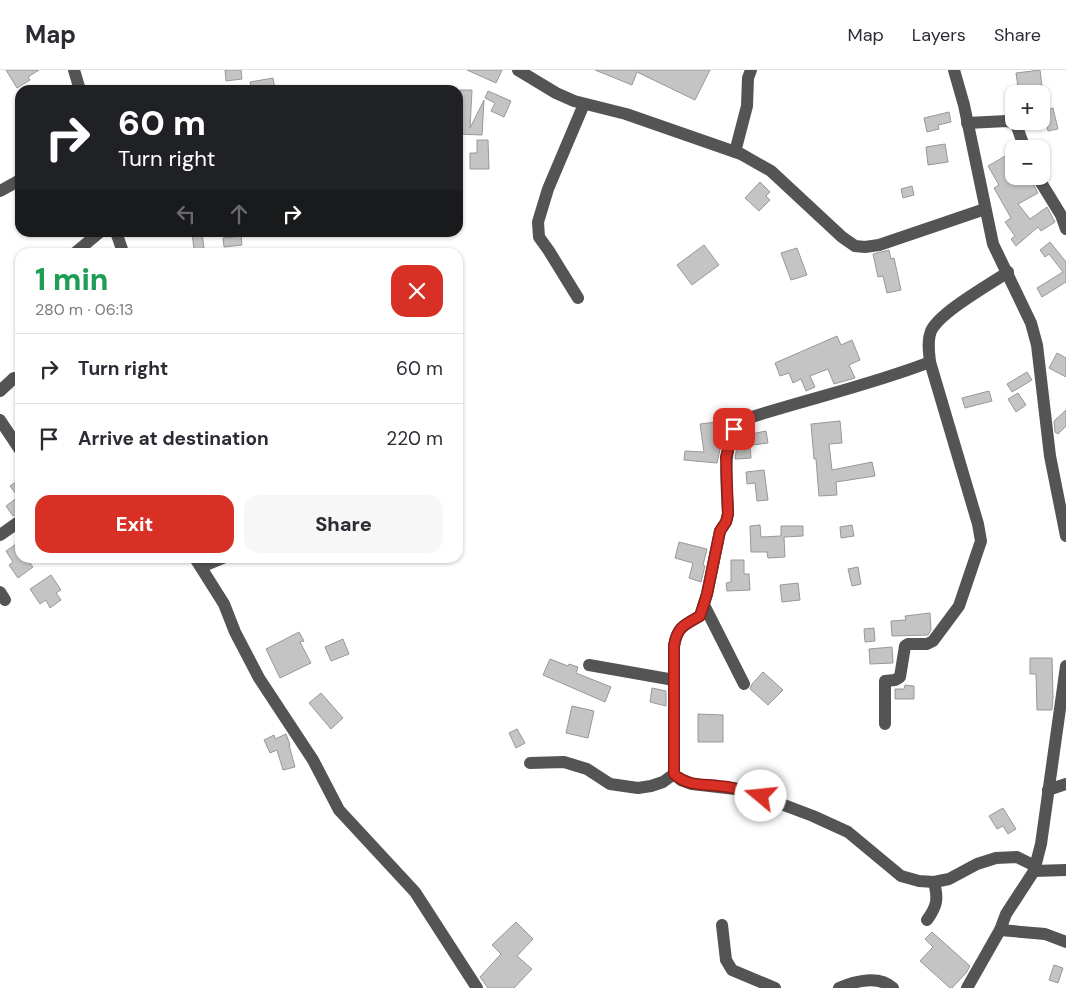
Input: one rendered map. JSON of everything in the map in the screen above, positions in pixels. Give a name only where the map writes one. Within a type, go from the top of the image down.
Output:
[{"type":"street","points":[[74,70],[78,85]]},
{"type":"street","points":[[518,70],[556,93],[574,101],[626,114],[735,152],[771,171],[842,237],[855,246],[879,245],[985,209]]},
{"type":"street","points":[[735,152],[747,106],[748,78],[751,70]]},
{"type":"street","points":[[954,70],[968,123],[994,244],[1031,323],[1037,345],[1050,456],[1066,536]]},
{"type":"street","points":[[578,298],[549,251],[538,238],[538,222],[548,189],[584,104]]},
{"type":"street","points":[[968,123],[1008,121],[1016,124],[1022,140]]},
{"type":"street","points":[[0,191],[15,183]]},
{"type":"street","points":[[1043,185],[1061,215],[1066,228]]},
{"type":"street","points":[[81,248],[94,237]]},
{"type":"street","points":[[886,724],[886,681],[895,680],[900,677],[905,646],[908,644],[928,644],[933,641],[959,606],[981,541],[978,524],[930,362],[930,333],[935,324],[953,309],[1008,272]]},
{"type":"street","points":[[930,362],[891,377],[829,393],[740,421],[734,429],[726,457],[728,514],[726,522],[720,531],[704,605],[700,616],[681,626],[676,635],[674,774],[681,780],[692,784],[744,790],[813,816],[848,832],[901,876],[919,881],[934,882],[949,879],[977,864],[996,858],[1017,857],[1034,869],[1066,870]]},
{"type":"street","points":[[0,392],[14,378]]},
{"type":"street","points":[[0,420],[15,442]]},
{"type":"street","points":[[0,535],[15,524]]},
{"type":"street","points":[[199,563],[224,604],[235,632],[259,678],[313,760],[339,810],[415,892],[478,988]]},
{"type":"street","points":[[704,605],[744,684]]},
{"type":"street","points":[[589,665],[674,680]]},
{"type":"street","points":[[967,988],[1000,930],[1006,914],[1034,869],[1041,844],[1066,666]]},
{"type":"street","points":[[530,763],[564,762],[587,769],[610,784],[638,788],[663,782],[674,774]]},
{"type":"street","points":[[1048,790],[1066,784]]},
{"type":"street","points":[[928,920],[935,909],[937,895],[934,882]]},
{"type":"street","points":[[722,926],[726,960],[732,970],[775,988]]},
{"type":"street","points":[[1000,930],[1045,934],[1066,942]]},
{"type":"street","points":[[839,988],[855,981],[875,981],[889,984],[893,988]]},
{"type":"building","points":[[6,70],[39,70],[28,77],[30,80],[22,85],[15,85]]},
{"type":"building","points":[[225,70],[241,70],[242,79],[226,81]]},
{"type":"building","points":[[467,70],[502,70],[496,83]]},
{"type":"building","points":[[595,70],[710,70],[695,100],[637,72],[632,85]]},
{"type":"building","points":[[1040,70],[1042,85],[1018,85],[1016,73]]},
{"type":"building","points":[[273,78],[274,85],[251,85],[250,82]]},
{"type":"building","points":[[463,90],[472,90],[470,128],[484,100],[482,135],[463,134]]},
{"type":"building","points":[[488,91],[511,101],[504,117],[491,111],[495,103],[485,98]]},
{"type":"building","points":[[1053,108],[1058,129],[1048,131],[1050,130],[1050,109]]},
{"type":"building","points":[[949,112],[951,122],[938,125],[939,129],[927,132],[924,118]]},
{"type":"building","points":[[477,140],[488,140],[489,169],[470,169],[470,153],[477,153]]},
{"type":"building","points":[[945,144],[948,162],[928,165],[926,147]]},
{"type":"building","points":[[1005,156],[1005,185],[1034,185],[1038,193],[1018,204],[1030,219],[1047,207],[1055,222],[1041,231],[1038,227],[1016,246],[1011,239],[1015,236],[1005,222],[1011,218],[994,188],[999,185],[988,166]]},
{"type":"building","points":[[760,182],[770,192],[766,196],[770,200],[759,211],[745,198]]},
{"type":"building","points":[[912,186],[914,195],[903,198],[901,189]]},
{"type":"building","points":[[193,237],[203,237],[204,248],[194,248]]},
{"type":"building","points":[[241,237],[242,245],[224,247],[223,238]]},
{"type":"building","points":[[1050,242],[1066,262],[1066,282],[1042,297],[1037,288],[1063,272],[1049,254],[1045,257],[1040,250]]},
{"type":"building","points":[[704,245],[719,265],[692,285],[677,265]]},
{"type":"building","points":[[797,248],[807,275],[791,280],[781,253]]},
{"type":"building","points":[[889,250],[891,259],[894,258],[901,290],[887,293],[883,276],[878,277],[873,254]]},
{"type":"building","points":[[837,336],[841,345],[852,340],[860,360],[849,365],[855,378],[834,384],[828,369],[810,376],[815,387],[806,391],[801,379],[793,383],[789,373],[780,376],[775,363]]},
{"type":"building","points":[[1057,353],[1066,358],[1066,377],[1049,368]]},
{"type":"building","points":[[1027,372],[1032,380],[1012,392],[1007,384]]},
{"type":"building","points":[[989,391],[992,401],[965,408],[962,398]]},
{"type":"building","points":[[1018,393],[1026,405],[1016,412],[1008,399]]},
{"type":"building","points":[[1066,410],[1066,426],[1058,434],[1055,432],[1054,421]]},
{"type":"building","points":[[725,421],[728,425],[722,440],[717,463],[684,460],[685,451],[704,452],[700,424]]},
{"type":"building","points":[[840,421],[842,443],[829,444],[832,470],[872,462],[875,476],[836,482],[837,495],[819,496],[811,424]]},
{"type":"building","points":[[766,431],[768,443],[753,445],[751,434]]},
{"type":"building","points":[[750,445],[751,458],[735,459],[737,446]]},
{"type":"building","points":[[764,470],[768,500],[757,501],[755,483],[747,484],[746,472]]},
{"type":"building","points":[[15,482],[15,493],[10,486]]},
{"type":"building","points":[[15,499],[15,515],[13,516],[6,506]]},
{"type":"building","points":[[760,525],[761,537],[781,536],[781,526],[803,526],[803,536],[784,537],[785,557],[768,558],[767,552],[751,552],[750,526]]},
{"type":"building","points":[[852,525],[854,536],[841,538],[840,527]]},
{"type":"building","points":[[679,542],[707,549],[701,582],[689,578],[693,563],[675,558]]},
{"type":"building","points":[[15,545],[15,563],[30,563],[33,567],[18,578],[9,565],[13,562],[6,551]]},
{"type":"building","points":[[731,560],[744,560],[744,574],[749,574],[750,590],[727,591],[726,583],[731,582]]},
{"type":"building","points":[[858,567],[861,584],[852,586],[848,569]]},
{"type":"building","points":[[51,575],[61,590],[56,593],[61,600],[50,608],[46,600],[40,604],[30,589]]},
{"type":"building","points":[[798,583],[800,600],[782,602],[780,585]]},
{"type":"building","points":[[930,613],[931,630],[928,635],[892,636],[891,621],[906,620],[905,616]]},
{"type":"building","points":[[874,628],[875,641],[865,642],[864,629]]},
{"type":"building","points":[[299,632],[304,641],[300,642],[311,663],[280,678],[266,649]]},
{"type":"building","points":[[343,639],[349,654],[331,661],[325,647]]},
{"type":"building","points":[[892,647],[893,663],[870,664],[869,649]]},
{"type":"building","points":[[1030,658],[1052,658],[1052,710],[1037,710],[1036,674],[1030,674]]},
{"type":"building","points":[[550,659],[568,666],[569,664],[578,667],[576,673],[611,687],[605,702],[543,675]]},
{"type":"building","points":[[763,672],[783,690],[768,705],[750,689]]},
{"type":"building","points":[[905,685],[914,686],[914,699],[895,699],[895,689],[904,689]]},
{"type":"building","points":[[652,688],[666,691],[666,706],[650,702]]},
{"type":"building","points":[[321,693],[343,718],[331,729],[309,703]]},
{"type":"building","points":[[572,706],[594,711],[588,738],[566,733]]},
{"type":"building","points":[[698,714],[723,715],[723,742],[698,742]]},
{"type":"building","points":[[517,729],[525,743],[516,748],[509,733]]},
{"type":"building","points":[[286,734],[295,767],[283,770],[277,750],[270,753],[264,740],[274,735],[275,739]]},
{"type":"building","points":[[1003,808],[1016,829],[1008,834],[1003,826],[997,829],[989,816]]},
{"type":"building","points":[[516,922],[533,939],[517,956],[532,969],[514,988],[488,988],[480,977],[501,954],[492,945]]},
{"type":"building","points":[[932,932],[970,966],[952,988],[920,961],[933,947],[925,939]]},
{"type":"building","points":[[1054,965],[1063,968],[1058,983],[1049,980]]},
{"type":"route","points":[[734,429],[728,444],[726,457],[728,514],[726,522],[720,531],[707,594],[700,616],[681,626],[676,635],[674,646],[674,774],[681,780],[692,784],[744,790],[761,796]]}]
